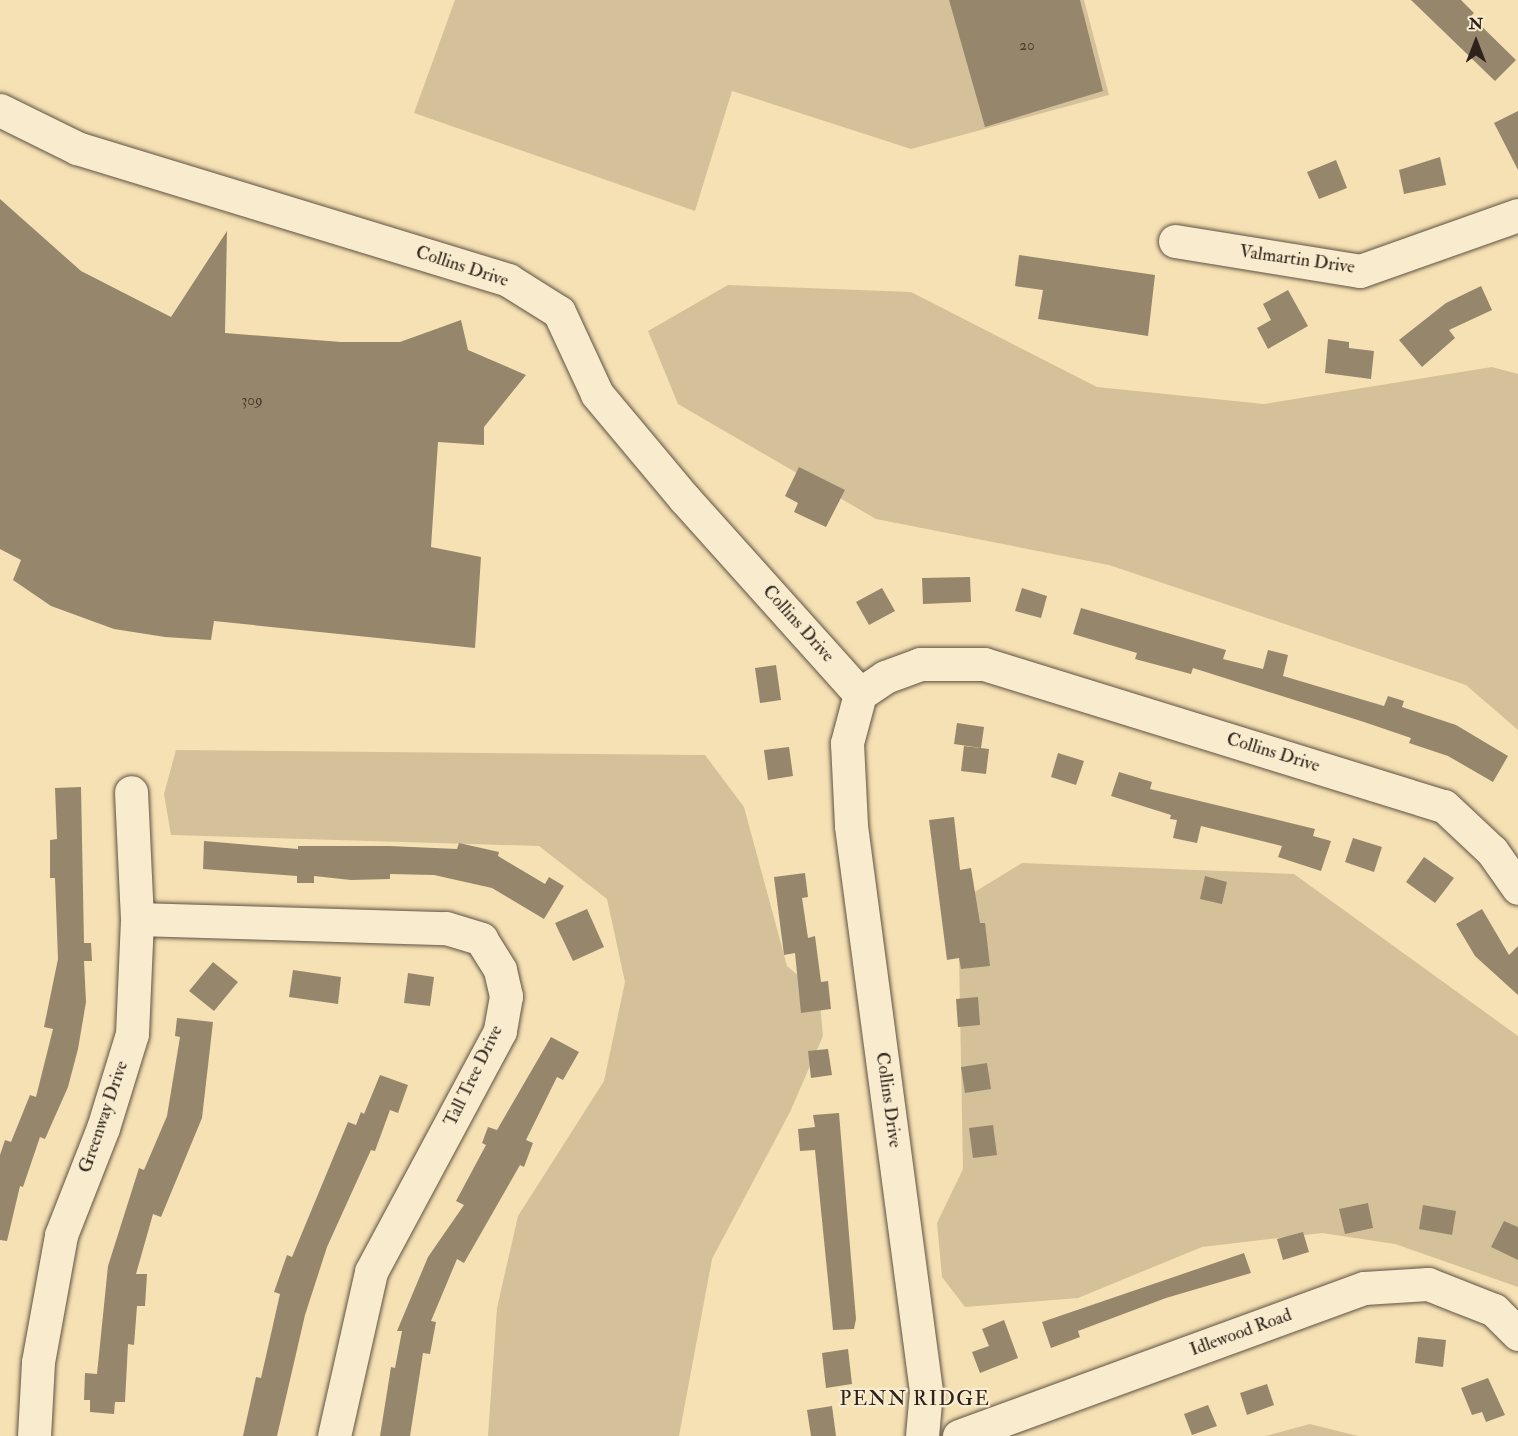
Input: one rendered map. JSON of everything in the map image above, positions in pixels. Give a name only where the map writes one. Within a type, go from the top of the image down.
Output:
[{"type":"street","name":"Collins Drive","points":[[0,110],[77,148],[508,280],[560,312],[597,394],[684,498],[860,693]]},
{"type":"street","name":"Valmartin Drive","points":[[1175,241],[1360,270],[1518,215]]},
{"type":"street","name":"Collins Drive","points":[[922,1436],[926,1391],[851,826],[847,743],[860,693],[885,677],[920,664],[984,664],[1444,806],[1492,851],[1518,888]]},
{"type":"street","name":"Greenway Drive","points":[[33,1436],[38,1362],[61,1235],[103,1128],[132,1034],[137,919],[131,792]]},
{"type":"street","name":"Tall Tree Drive","points":[[137,919],[446,928],[481,939],[501,970],[506,996],[500,1031],[371,1272],[334,1436]]},
{"type":"street","name":"Idlewood Road","points":[[958,1436],[1364,1288],[1428,1284],[1494,1310],[1518,1334]]},
{"type":"shaded area","points":[[455,0],[1084,0],[1109,95],[911,149],[732,91],[695,211],[414,113]]},
{"type":"shaded area","points":[[728,285],[911,292],[1097,387],[1264,404],[1492,367],[1518,374],[1518,730],[1466,685],[1109,565],[876,519],[678,404],[648,331]]},
{"type":"shaded area","points":[[176,750],[705,755],[744,807],[787,966],[819,993],[823,1036],[790,1112],[712,1259],[679,1436],[488,1436],[497,1308],[518,1216],[604,1081],[625,982],[607,899],[539,846],[171,835],[164,794]]},
{"type":"shaded area","points":[[1022,863],[1294,874],[1518,1036],[1518,1287],[1395,1244],[1322,1233],[1202,1247],[1078,1298],[965,1307],[942,1277],[937,1223],[963,1169],[958,902]]},
{"type":"shaded area","points":[[1310,1424],[1358,1436],[1265,1436]]},
{"type":"building","points":[[949,0],[1080,0],[1103,91],[985,127]]},
{"type":"building","points":[[1411,0],[1461,0],[1474,13],[1471,16],[1516,60],[1495,81]]},
{"type":"building","points":[[1518,111],[1518,170],[1494,123]]},
{"type":"building","points":[[1440,157],[1446,185],[1404,194],[1399,170]]},
{"type":"building","points":[[1336,160],[1347,188],[1319,199],[1307,172]]},
{"type":"building","points":[[0,199],[81,271],[171,317],[227,231],[225,333],[341,342],[400,342],[461,320],[468,350],[526,375],[484,427],[484,445],[438,442],[431,547],[481,557],[475,648],[214,621],[211,640],[165,637],[114,629],[51,606],[13,580],[21,560],[0,549]]},
{"type":"building","points":[[1019,255],[1155,275],[1148,336],[1038,319],[1043,290],[1015,286]]},
{"type":"building","points":[[1481,286],[1492,310],[1449,330],[1455,338],[1422,367],[1399,340],[1446,303]]},
{"type":"building","points":[[1288,290],[1308,326],[1268,349],[1257,328],[1271,320],[1263,304]]},
{"type":"building","points":[[1328,339],[1349,342],[1349,348],[1374,351],[1371,379],[1325,373]]},
{"type":"building","points":[[799,467],[845,490],[826,527],[794,512],[798,503],[785,496]]},
{"type":"building","points":[[970,577],[971,602],[923,604],[922,578]]},
{"type":"building","points":[[882,588],[895,611],[869,625],[856,602]]},
{"type":"building","points":[[1022,588],[1047,596],[1041,618],[1015,611]]},
{"type":"building","points":[[1081,608],[1226,650],[1223,659],[1263,669],[1268,650],[1288,655],[1283,676],[1384,706],[1388,696],[1404,701],[1402,707],[1456,725],[1508,756],[1493,782],[1448,756],[1409,743],[1411,738],[1193,668],[1191,674],[1135,659],[1137,653],[1073,634]]},
{"type":"building","points":[[776,665],[781,700],[760,703],[755,668]]},
{"type":"building","points":[[957,723],[984,727],[981,748],[954,744]]},
{"type":"building","points":[[964,746],[989,749],[986,774],[961,771]]},
{"type":"building","points":[[789,747],[793,776],[768,780],[764,750]]},
{"type":"building","points":[[1058,753],[1084,761],[1076,785],[1051,777]]},
{"type":"building","points":[[1119,772],[1152,782],[1150,789],[1315,829],[1313,836],[1331,841],[1321,871],[1278,857],[1282,846],[1201,826],[1197,843],[1173,838],[1177,820],[1170,819],[1171,815],[1111,796]]},
{"type":"building","points":[[81,787],[84,943],[91,943],[92,961],[84,961],[86,1002],[78,1049],[68,1087],[45,1139],[40,1137],[23,1187],[20,1186],[7,1241],[0,1240],[0,1155],[5,1140],[11,1142],[30,1095],[36,1097],[53,1029],[44,1027],[58,959],[55,878],[50,878],[50,840],[57,839],[55,788]]},
{"type":"building","points":[[954,817],[960,870],[971,868],[980,923],[985,923],[990,966],[961,969],[959,958],[947,960],[929,820]]},
{"type":"building","points":[[1353,838],[1382,847],[1374,872],[1345,862]]},
{"type":"building","points":[[204,841],[298,849],[298,846],[389,846],[457,849],[459,843],[499,852],[498,856],[545,884],[549,877],[564,886],[544,919],[492,888],[434,875],[390,874],[390,879],[351,880],[314,876],[314,883],[297,883],[297,876],[203,869]]},
{"type":"building","points":[[1424,857],[1454,878],[1435,903],[1406,882]]},
{"type":"building","points":[[805,873],[808,897],[802,898],[808,938],[815,936],[821,982],[828,981],[831,1009],[801,1013],[795,953],[784,955],[774,877]]},
{"type":"building","points":[[1205,876],[1227,882],[1222,904],[1200,899]]},
{"type":"building","points":[[587,909],[604,947],[573,961],[555,923]]},
{"type":"building","points":[[1482,909],[1509,955],[1518,946],[1518,995],[1475,956],[1456,924]]},
{"type":"building","points":[[213,962],[238,982],[214,1011],[189,991]]},
{"type":"building","points":[[293,970],[341,977],[338,1004],[289,997]]},
{"type":"building","points":[[408,973],[434,977],[430,1006],[404,1003]]},
{"type":"building","points":[[978,997],[980,1025],[958,1027],[956,999]]},
{"type":"building","points":[[177,1018],[213,1022],[202,1118],[161,1217],[153,1214],[136,1274],[147,1274],[145,1306],[137,1306],[134,1345],[128,1344],[125,1402],[115,1402],[114,1414],[90,1412],[90,1400],[84,1400],[85,1373],[97,1374],[108,1266],[139,1168],[144,1170],[167,1116],[180,1037],[175,1036]]},
{"type":"building","points":[[551,1037],[579,1052],[563,1080],[557,1077],[526,1140],[533,1143],[524,1167],[520,1165],[464,1263],[457,1259],[431,1321],[436,1322],[430,1354],[423,1353],[410,1436],[380,1436],[391,1367],[395,1368],[402,1331],[397,1331],[428,1257],[464,1205],[456,1201],[486,1145],[482,1143],[488,1127],[497,1130]]},
{"type":"building","points":[[828,1049],[832,1075],[811,1078],[808,1051]]},
{"type":"building","points":[[987,1063],[991,1089],[965,1093],[961,1067]]},
{"type":"building","points":[[380,1075],[408,1085],[398,1113],[390,1110],[375,1151],[371,1150],[327,1247],[305,1315],[277,1436],[243,1436],[256,1377],[261,1378],[280,1294],[274,1292],[287,1255],[292,1257],[348,1122],[356,1125],[361,1112],[364,1114]]},
{"type":"building","points":[[839,1113],[856,1319],[854,1329],[833,1330],[815,1150],[800,1151],[798,1129],[815,1127],[813,1115]]},
{"type":"building","points":[[993,1125],[997,1155],[973,1158],[969,1128]]},
{"type":"building","points":[[1368,1203],[1373,1228],[1345,1234],[1339,1209]]},
{"type":"building","points":[[1423,1205],[1456,1211],[1452,1235],[1419,1229]]},
{"type":"building","points":[[1504,1221],[1518,1227],[1518,1260],[1491,1247]]},
{"type":"building","points":[[1303,1232],[1309,1252],[1283,1260],[1277,1239]]},
{"type":"building","points":[[1244,1253],[1251,1273],[1166,1298],[1078,1331],[1080,1337],[1051,1348],[1042,1322]]},
{"type":"building","points":[[1004,1320],[1018,1358],[980,1373],[972,1352],[989,1346],[982,1329]]},
{"type":"building","points":[[1418,1337],[1446,1340],[1443,1367],[1415,1363]]},
{"type":"building","points":[[848,1349],[852,1384],[826,1388],[822,1353]]},
{"type":"building","points":[[1488,1378],[1505,1415],[1486,1422],[1482,1412],[1472,1415],[1461,1388]]},
{"type":"building","points":[[1267,1384],[1274,1405],[1247,1415],[1240,1393]]},
{"type":"building","points":[[1208,1405],[1217,1426],[1192,1435],[1184,1414]]},
{"type":"building","points":[[832,1406],[836,1436],[811,1436],[807,1410]]},
{"type":"district","name":"PENN RIDGE","points":[[915,1398]]}]
